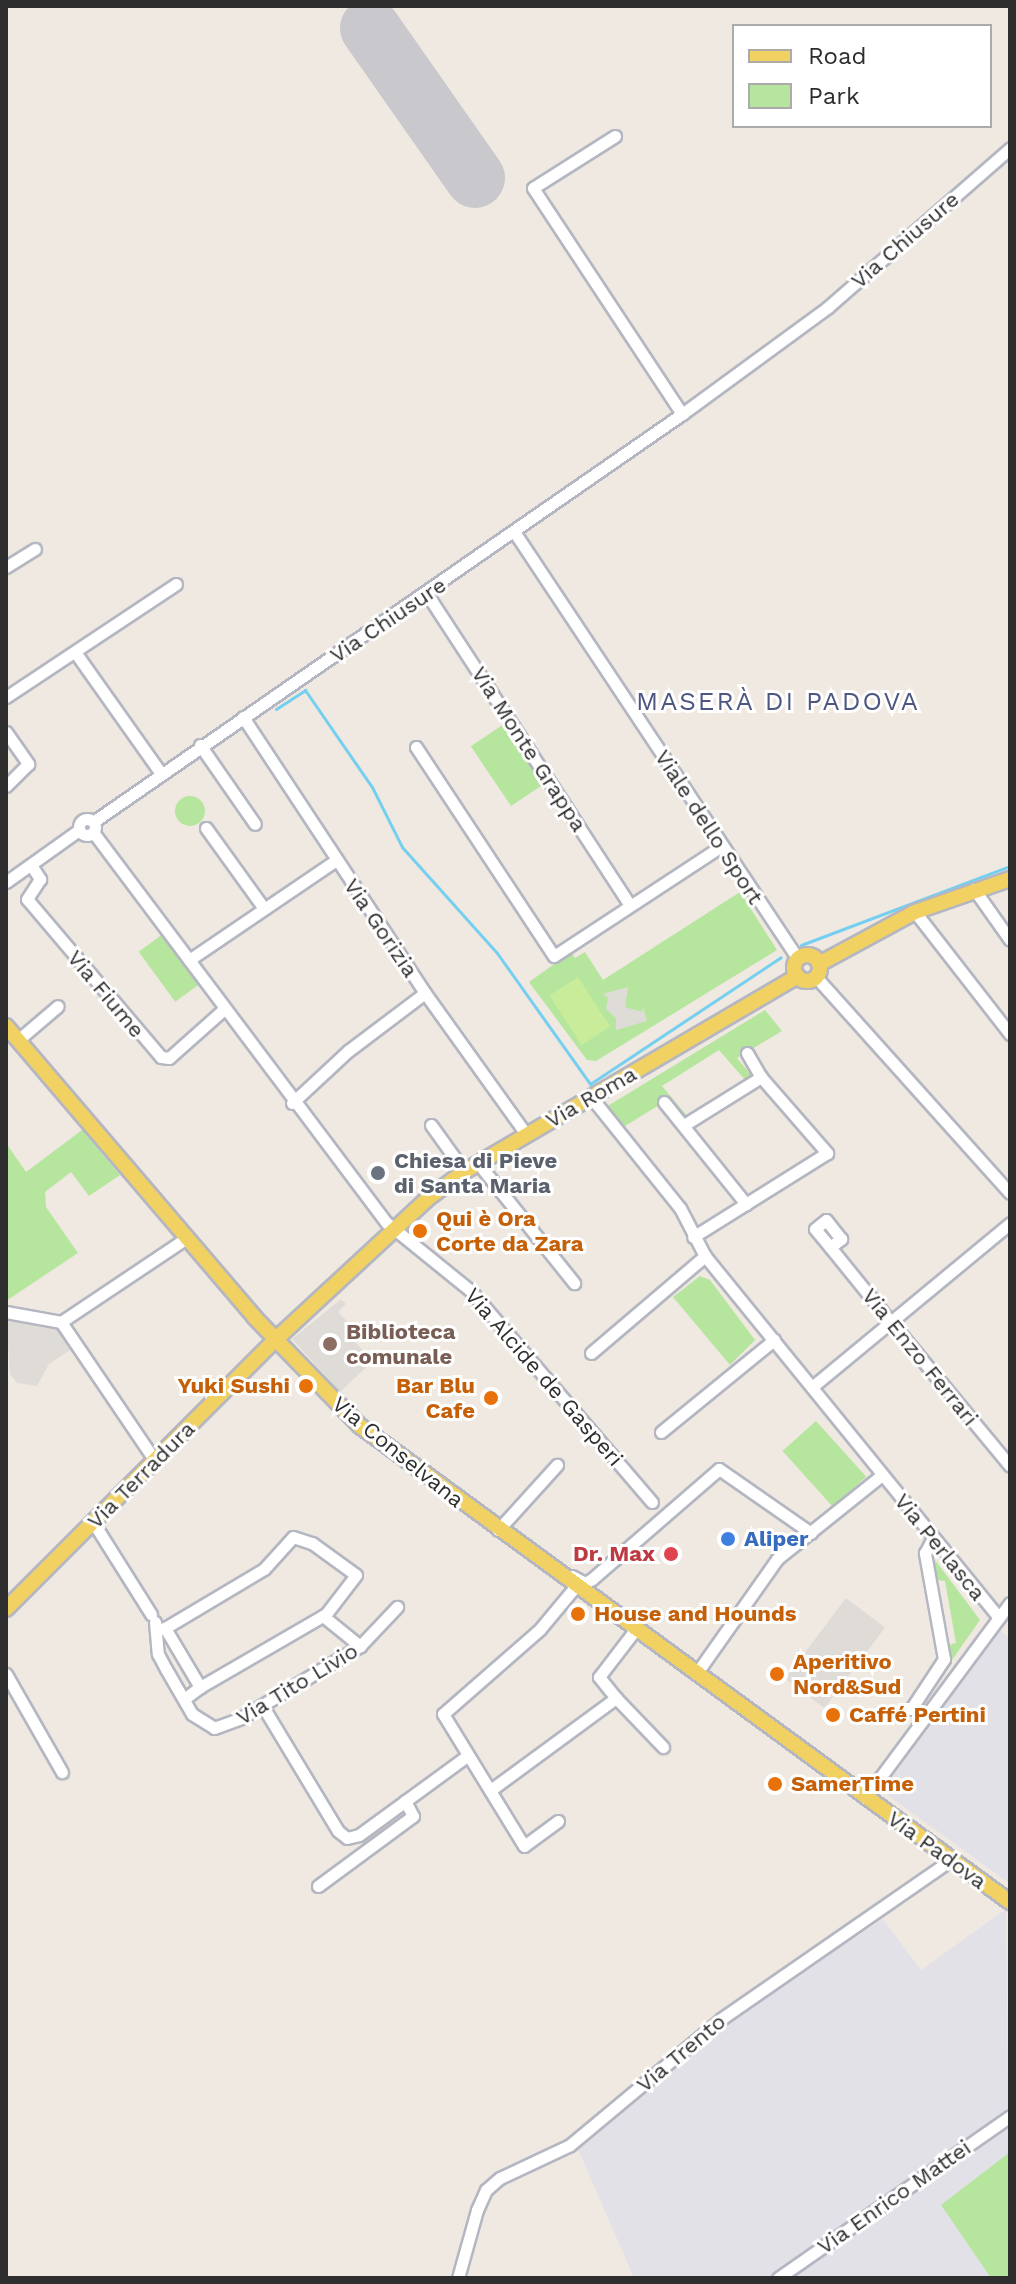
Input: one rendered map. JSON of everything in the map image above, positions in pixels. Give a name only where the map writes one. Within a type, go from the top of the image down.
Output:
[{"type":"main road","points":[[818,970],[810,955],[798,959],[798,976],[818,970],[915,912],[1010,879]]},
{"type":"main road","name":"Via Roma","points":[[392,1229],[464,1171],[798,976]]},
{"type":"main road","name":"Via Conselvana","points":[[6,1026],[185,1239],[275,1340],[360,1426],[865,1798]]},
{"type":"main road","name":"Via Terradura","points":[[6,1609],[275,1340],[392,1229]]},
{"type":"main road","name":"Via Padova","points":[[865,1798],[1010,1902]]},
{"type":"street","points":[[615,136],[533,188],[538,203],[615,307],[682,414]]},
{"type":"street","name":"Via Chiusure","points":[[6,882],[79,830],[83,819],[93,827],[160,772],[427,594],[682,414],[828,307],[1010,148]]},
{"type":"street","name":"Viale dello Sport","points":[[515,533],[720,847],[798,959]]},
{"type":"street","points":[[6,567],[35,549]]},
{"type":"street","points":[[6,694],[20,690],[176,584]]},
{"type":"street","name":"Via Monte Grappa","points":[[427,594],[630,905]]},
{"type":"street","points":[[75,652],[160,772]]},
{"type":"street","name":"Via Gorizia","points":[[243,717],[425,993],[526,1134]]},
{"type":"street","points":[[6,732],[28,764],[6,786]]},
{"type":"street","points":[[200,745],[255,824]]},
{"type":"street","points":[[416,747],[554,956],[720,847]]},
{"type":"street","points":[[93,827],[292,1103],[392,1229]]},
{"type":"street","points":[[206,828],[263,907]]},
{"type":"street","points":[[189,960],[336,860]]},
{"type":"street","name":"Via Fiume","points":[[31,865],[40,879],[27,899],[161,1057],[169,1058],[224,1009]]},
{"type":"street","points":[[974,889],[1010,940]]},
{"type":"street","points":[[915,912],[1010,1034]]},
{"type":"street","points":[[818,970],[1010,1193]]},
{"type":"street","points":[[292,1103],[348,1051],[425,993]]},
{"type":"street","points":[[18,1040],[58,1006]]},
{"type":"street","points":[[693,1237],[827,1153],[761,1077],[747,1053]]},
{"type":"street","points":[[684,1125],[761,1077]]},
{"type":"street","name":"Via Perlasca","points":[[591,1097],[680,1208],[705,1256],[999,1618]]},
{"type":"street","points":[[664,1102],[746,1204]]},
{"type":"street","points":[[431,1125],[464,1171]]},
{"type":"street","points":[[478,1163],[574,1283]]},
{"type":"street","points":[[812,1387],[1010,1223]]},
{"type":"street","name":"Via Alcide de Gasperi","points":[[392,1229],[471,1291],[652,1502]]},
{"type":"street","points":[[6,1312],[61,1322],[185,1239]]},
{"type":"street","name":"Via Enzo Ferrari","points":[[830,1247],[1010,1466]]},
{"type":"street","points":[[591,1353],[705,1256]]},
{"type":"street","points":[[61,1322],[155,1461]]},
{"type":"street","points":[[661,1432],[774,1340]]},
{"type":"street","points":[[498,1530],[557,1465]]},
{"type":"street","points":[[553,1570],[588,1581],[719,1469],[811,1533]]},
{"type":"street","name":"Via Perlasca","points":[[696,1674],[777,1559],[882,1475]]},
{"type":"street","name":"Via Tito Livio","points":[[93,1522],[157,1623],[158,1654],[184,1699],[201,1724],[214,1728],[262,1705],[360,1646],[397,1607]]},
{"type":"street","points":[[184,1699],[323,1616],[356,1575],[312,1543],[293,1537],[264,1569],[157,1623],[200,1687]]},
{"type":"street","points":[[911,1709],[944,1659],[926,1545],[937,1542]]},
{"type":"street","points":[[558,1821],[524,1846],[492,1789],[467,1756],[443,1714],[446,1707],[540,1629],[575,1587]]},
{"type":"street","points":[[865,1798],[1010,1603]]},
{"type":"street","points":[[323,1616],[360,1646]]},
{"type":"street","points":[[635,1630],[599,1677],[663,1747]]},
{"type":"street","points":[[6,1674],[62,1772]]},
{"type":"street","points":[[492,1789],[616,1698]]},
{"type":"street","points":[[262,1705],[341,1835],[359,1835],[467,1756]]},
{"type":"street","points":[[318,1886],[413,1816],[405,1801]]},
{"type":"street","name":"Via Trento","points":[[458,2278],[486,2190],[570,2145],[721,2019],[951,1860]]},
{"type":"street","name":"Via Enrico Mattei","points":[[778,2278],[1010,2116]]},
{"type":"shaded area","points":[[628,987],[625,1007],[642,1012],[643,1007],[647,1021],[616,1030],[616,1018],[606,1009],[608,998],[603,994]]},
{"type":"shaded area","points":[[341,1299],[346,1304],[338,1312],[351,1325],[345,1331],[373,1361],[340,1392],[292,1339]]},
{"type":"shaded area","points":[[6,1315],[54,1323],[70,1350],[49,1364],[37,1386],[17,1383],[10,1374]]},
{"type":"shaded area","points":[[846,1598],[885,1627],[824,1708],[785,1679]]},
{"type":"shaded area","points":[[1000,1631],[1010,1638],[1010,1884],[882,1791]]},
{"type":"shaded area","points":[[1006,1909],[1010,2278],[634,2278],[577,2147],[720,2027],[883,1919],[921,1970]]},
{"type":"green space","points":[[504,724],[544,784],[511,806],[471,746]]},
{"type":"green space","points":[[190,796],[196,797],[204,805],[204,817],[196,825],[190,826],[184,825],[176,817],[175,811],[176,805],[184,797]]},
{"type":"green space","points":[[740,892],[777,950],[596,1061],[587,1060],[529,982],[571,952],[575,958],[585,952],[603,980]]},
{"type":"green space","points":[[163,934],[199,984],[175,1002],[139,952]]},
{"type":"green space","points":[[578,977],[610,1026],[582,1045],[549,996]]},
{"type":"green space","points":[[765,1010],[782,1031],[737,1058],[753,1077],[746,1081],[719,1050],[662,1086],[688,1117],[682,1121],[664,1102],[622,1128],[606,1107]]},
{"type":"green space","points":[[82,1130],[120,1175],[89,1196],[71,1172],[45,1192],[46,1207],[78,1253],[6,1301],[6,1143],[26,1172]]},
{"type":"green space","points":[[700,1276],[710,1280],[755,1340],[730,1365],[673,1297]]},
{"type":"green space","points":[[816,1421],[866,1477],[833,1507],[783,1451]]},
{"type":"green space","points":[[935,1560],[980,1620],[952,1660],[949,1645],[956,1643],[945,1581],[936,1580]]},
{"type":"green space","points":[[1010,2152],[1010,2278],[991,2278],[941,2205]]},
{"type":"waterway","points":[[276,709],[305,690],[372,787],[402,847],[497,953],[590,1084],[781,957]]},
{"type":"waterway","points":[[801,945],[1010,866]]},
{"type":"runway","points":[[370,28],[475,178]]},
{"type":"place","name":"Chiesa di Pieve di Santa Maria","points":[[378,1173]]},
{"type":"place","name":"Qui è Ora Corte da Zara","points":[[420,1231]]},
{"type":"place","name":"Biblioteca comunale","points":[[330,1344]]},
{"type":"place","name":"Yuki Sushi","points":[[306,1386]]},
{"type":"place","name":"Bar Blu Cafe","points":[[491,1398]]},
{"type":"place","name":"Aliper","points":[[728,1539]]},
{"type":"place","name":"Dr. Max","points":[[671,1554]]},
{"type":"place","name":"House and Hounds","points":[[578,1614]]},
{"type":"place","name":"Aperitivo Nord&Sud","points":[[777,1674]]},
{"type":"place","name":"Caffé Pertini","points":[[833,1715]]},
{"type":"place","name":"SamerTime","points":[[775,1784]]},
{"type":"district","name":"MASERÀ DI PADOVA","points":[[778,702]]}]
